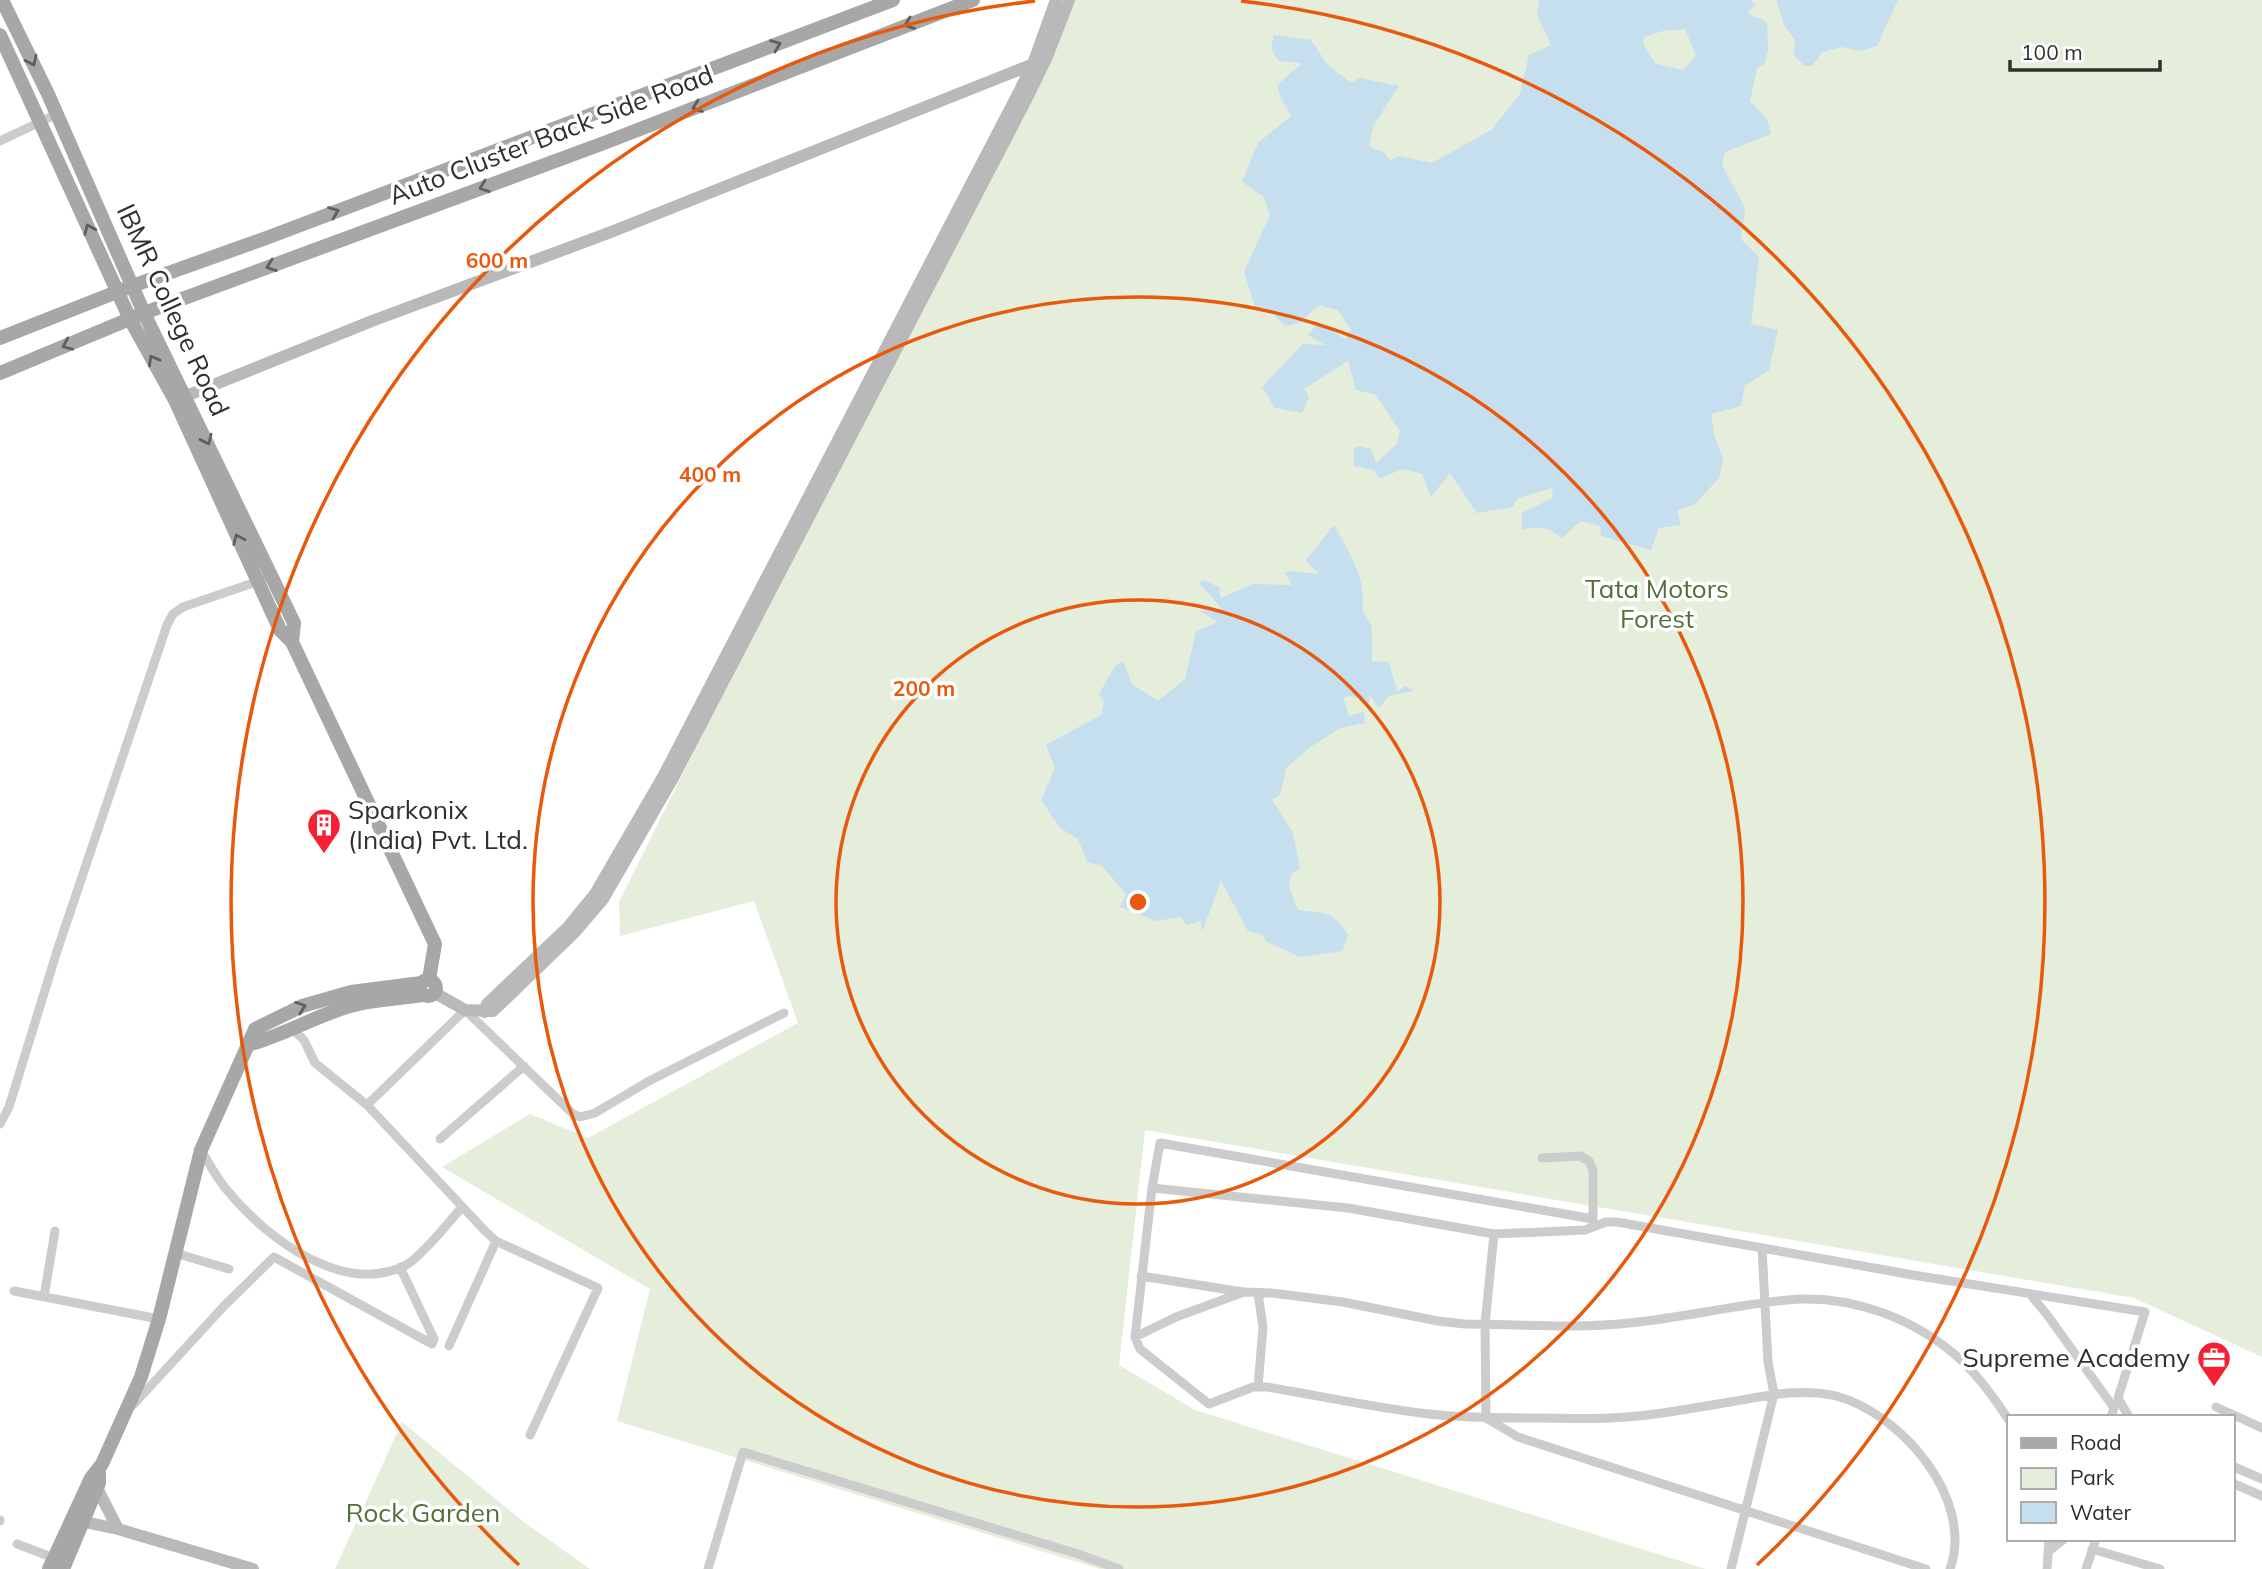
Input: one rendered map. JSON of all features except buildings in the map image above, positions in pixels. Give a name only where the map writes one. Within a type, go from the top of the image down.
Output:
[{"type":"main road","name":"IBMR College Road","points":[[2,0],[57,114],[132,286],[137,316]]},
{"type":"main road","name":"Auto Cluster Back Side Road","points":[[0,338],[118,291],[269,237],[893,0]]},
{"type":"main road","name":"Auto Cluster Back Side Road","points":[[0,373],[137,316],[604,143],[973,0]]},
{"type":"main road","points":[[828,471],[1033,64],[1056,0]]},
{"type":"main road","points":[[55,1565],[141,1377],[159,1319],[201,1150],[255,1028],[302,1006],[351,992],[427,987],[465,1010],[492,1010],[574,933],[603,899],[1046,59],[1069,0]]},
{"type":"main road","name":"IBMR College Road","points":[[0,35],[118,291],[137,316],[180,398],[264,579],[281,630],[292,642],[435,944],[427,987]]},
{"type":"main road","points":[[180,398],[446,292],[611,232],[1046,59]]},
{"type":"main road","points":[[247,1045],[267,1040],[291,1028],[351,1006],[427,987]]},
{"type":"main road","points":[[93,1486],[118,1529]]},
{"type":"main road","points":[[77,1521],[118,1529],[253,1569]]},
{"type":"street","points":[[0,141],[57,114]]},
{"type":"street","points":[[0,1124],[9,1107],[57,951],[167,625],[173,614],[183,607],[264,579]]},
{"type":"street","points":[[368,1105],[465,1010],[573,1114],[580,1117],[784,1013]]},
{"type":"street","points":[[291,1028],[304,1041],[315,1063],[368,1105],[461,1208],[496,1241],[598,1288],[530,1435]]},
{"type":"street","points":[[440,1139],[524,1066]]},
{"type":"street","points":[[1950,1569],[1955,1547],[1949,1504],[1923,1460],[1899,1430],[1870,1409],[1838,1396],[1810,1392],[1774,1394],[1640,1416],[1486,1418],[1425,1414],[1258,1387],[1209,1404],[1140,1349],[1135,1337],[1152,1188],[1160,1143],[1593,1223],[1617,1222],[2145,1312],[2118,1398],[2128,1415]]},
{"type":"street","points":[[201,1150],[224,1188],[253,1218],[285,1243],[315,1261],[352,1275],[400,1267],[411,1261],[461,1208]]},
{"type":"street","points":[[1152,1188],[1348,1208],[1493,1234],[1585,1230],[1593,1223],[1593,1170],[1589,1161],[1580,1156],[1542,1158]]},
{"type":"street","points":[[44,1297],[55,1231]]},
{"type":"street","points":[[1486,1418],[1485,1324],[1493,1234]]},
{"type":"street","points":[[449,1346],[496,1241]]},
{"type":"street","points":[[1731,1569],[1774,1394],[1768,1362],[1763,1303],[1762,1248]]},
{"type":"street","points":[[175,1254],[229,1269]]},
{"type":"street","points":[[125,1413],[224,1306],[274,1257],[432,1344],[434,1339],[400,1267]]},
{"type":"street","points":[[1141,1276],[1244,1292],[1343,1302],[1438,1321],[1485,1324],[1630,1323],[1763,1303],[1801,1299],[1838,1301],[1863,1306],[1906,1323],[1939,1343],[1962,1360],[1982,1382],[2007,1418]]},
{"type":"street","points":[[14,1291],[159,1319]]},
{"type":"street","points":[[1135,1337],[1176,1317],[1244,1292]]},
{"type":"street","points":[[1258,1293],[1263,1327],[1258,1387]]},
{"type":"street","points":[[2030,1294],[2049,1316],[2114,1408],[2111,1415]]},
{"type":"street","points":[[2216,1407],[2234,1415]]},
{"type":"street","points":[[2234,1415],[2262,1428]]},
{"type":"street","points":[[1486,1418],[1518,1437],[1926,1569]]},
{"type":"street","points":[[708,1569],[743,1452],[1078,1554],[1119,1569]]},
{"type":"street","points":[[2234,1467],[2262,1479]]},
{"type":"street","points":[[2234,1484],[2262,1496]]},
{"type":"street","points":[[2047,1569],[2049,1541]]},
{"type":"street","points":[[2049,1551],[2062,1541]]},
{"type":"street","points":[[2086,1569],[2095,1541]]},
{"type":"street","points":[[17,1544],[55,1565]]},
{"type":"street","points":[[2092,1549],[2160,1569]]},
{"type":"green space","name":"Tata Motors Forest","points":[[1067,0],[2262,0],[2262,1357],[2134,1298],[1145,1130],[1119,1365],[1195,1410],[1706,1569],[1100,1569],[617,1421],[650,1289],[442,1167],[530,1114],[588,1138],[798,1023],[754,901],[620,936],[619,902]]},
{"type":"green space","name":"Rock Garden","points":[[402,1422],[525,1523],[590,1569],[335,1569]]},
{"type":"water","points":[[1539,0],[1751,0],[1756,5],[1748,11],[1767,22],[1768,50],[1765,63],[1757,68],[1750,101],[1767,119],[1771,134],[1725,152],[1722,165],[1745,208],[1741,239],[1759,257],[1751,324],[1778,330],[1769,370],[1745,386],[1741,406],[1711,414],[1714,435],[1723,458],[1719,478],[1695,504],[1677,510],[1681,525],[1659,528],[1651,550],[1601,536],[1600,526],[1580,521],[1562,538],[1543,528],[1522,530],[1522,513],[1553,498],[1552,488],[1518,498],[1513,507],[1477,513],[1450,473],[1431,497],[1422,474],[1402,469],[1379,479],[1374,470],[1354,466],[1354,449],[1358,446],[1371,449],[1376,463],[1397,444],[1400,431],[1376,395],[1356,390],[1348,361],[1304,389],[1309,397],[1302,413],[1275,408],[1262,387],[1303,344],[1325,345],[1308,335],[1318,323],[1345,339],[1351,330],[1338,310],[1318,305],[1300,323],[1285,326],[1268,309],[1255,306],[1244,272],[1270,215],[1264,197],[1242,182],[1258,143],[1291,116],[1281,99],[1277,85],[1302,63],[1279,61],[1271,49],[1274,35],[1311,40],[1327,64],[1351,83],[1359,78],[1399,86],[1373,126],[1369,146],[1385,153],[1390,161],[1399,156],[1432,163],[1491,130],[1520,94],[1529,55],[1551,45],[1537,15]],"holes":[[[1685,29],[1696,56],[1683,70],[1656,64],[1643,44],[1644,37],[1663,31]]]},
{"type":"water","points":[[1776,0],[1898,0],[1877,46],[1861,51],[1841,47],[1823,52],[1812,66],[1805,66],[1794,56],[1795,40],[1785,27]]},
{"type":"water","points":[[1334,525],[1351,555],[1359,577],[1362,610],[1372,627],[1372,661],[1389,662],[1397,691],[1405,686],[1414,691],[1389,696],[1379,708],[1369,694],[1370,703],[1366,705],[1354,696],[1343,697],[1349,716],[1364,712],[1365,723],[1340,728],[1312,746],[1286,768],[1280,795],[1272,800],[1293,833],[1300,869],[1291,874],[1289,887],[1298,910],[1327,914],[1337,921],[1348,935],[1342,951],[1300,957],[1267,942],[1261,934],[1248,931],[1221,881],[1202,932],[1201,921],[1186,925],[1181,917],[1156,921],[1120,907],[1126,894],[1101,865],[1087,862],[1078,839],[1060,828],[1041,800],[1055,768],[1046,745],[1101,715],[1104,702],[1099,694],[1115,666],[1123,661],[1132,684],[1158,701],[1185,679],[1196,631],[1218,622],[1200,611],[1221,608],[1199,583],[1203,580],[1219,587],[1221,598],[1252,584],[1292,585],[1285,573],[1289,571],[1319,574],[1306,560]]},
{"type":"place","name":"Sparkonix (India) Pvt. Ltd.","points":[[324,855]]},
{"type":"place","name":"Supreme Academy","points":[[2214,1388]]}]
